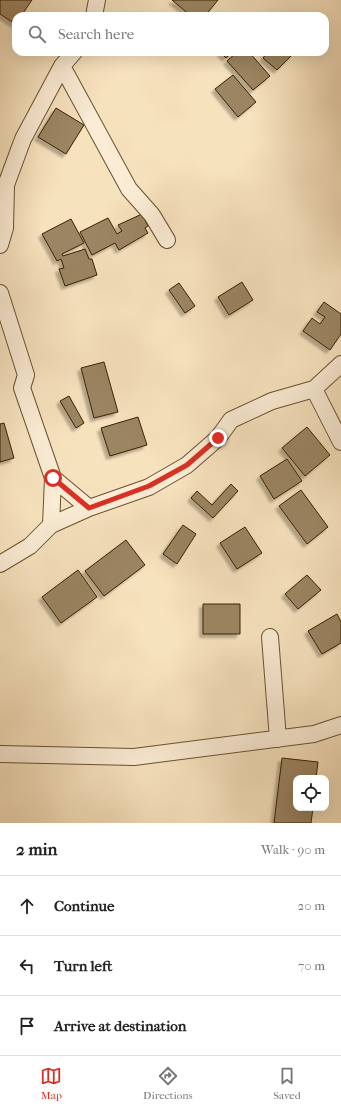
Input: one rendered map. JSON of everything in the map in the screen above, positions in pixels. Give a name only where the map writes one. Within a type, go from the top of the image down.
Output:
[{"type":"street","points":[[95,12],[97,0]]},
{"type":"street","points":[[0,245],[5,228],[6,185],[23,139],[62,66],[71,56]]},
{"type":"street","points":[[62,66],[129,189],[152,215],[167,240]]},
{"type":"street","points":[[0,293],[26,375],[22,388],[53,478],[51,526]]},
{"type":"street","points":[[0,564],[30,546],[51,526],[89,508],[149,486],[187,465],[218,438],[231,420],[272,401],[314,389],[341,364]]},
{"type":"street","points":[[314,389],[341,442]]},
{"type":"street","points":[[53,478],[89,508]]},
{"type":"street","points":[[270,637],[278,738]]},
{"type":"street","points":[[0,754],[134,756],[314,734],[341,725]]},
{"type":"building","points":[[0,0],[32,0],[24,12],[12,12],[12,22],[0,14]]},
{"type":"building","points":[[172,0],[218,0],[208,12],[186,12]]},
{"type":"building","points":[[233,56],[252,56],[270,76],[253,90],[227,61]]},
{"type":"building","points":[[265,56],[291,56],[277,70],[263,58]]},
{"type":"building","points":[[233,75],[256,102],[238,117],[215,89]]},
{"type":"building","points":[[56,108],[84,125],[66,154],[38,137]]},
{"type":"building","points":[[142,214],[148,226],[145,228],[148,233],[119,250],[115,243],[92,255],[80,232],[108,218],[117,234],[122,231],[118,225]]},
{"type":"building","points":[[71,219],[84,243],[62,254],[63,256],[85,249],[89,259],[92,259],[97,275],[65,286],[59,269],[64,268],[61,259],[57,261],[42,234]]},
{"type":"building","points":[[242,282],[253,300],[229,315],[218,297]]},
{"type":"building","points":[[179,283],[195,306],[185,313],[169,290]]},
{"type":"building","points":[[324,302],[341,314],[341,334],[330,350],[303,331],[312,318],[320,324],[325,317],[317,312]]},
{"type":"building","points":[[104,362],[118,412],[94,418],[81,368]]},
{"type":"building","points":[[69,396],[84,423],[76,428],[60,401]]},
{"type":"building","points":[[138,417],[147,445],[110,456],[101,428]]},
{"type":"building","points":[[4,423],[14,458],[0,462],[0,424]]},
{"type":"building","points":[[307,427],[330,455],[305,476],[282,448]]},
{"type":"building","points":[[287,459],[302,481],[274,499],[260,476]]},
{"type":"building","points":[[231,484],[238,491],[213,518],[191,498],[197,491],[212,505]]},
{"type":"building","points":[[301,490],[328,527],[307,544],[279,506]]},
{"type":"building","points":[[183,525],[196,534],[177,564],[163,554]]},
{"type":"building","points":[[245,527],[262,553],[237,569],[220,543]]},
{"type":"building","points":[[126,540],[145,565],[104,596],[85,571]]},
{"type":"building","points":[[78,570],[97,597],[61,623],[42,597]]},
{"type":"building","points":[[307,575],[321,590],[298,609],[285,594]]},
{"type":"building","points":[[203,604],[240,604],[240,634],[203,634]]},
{"type":"building","points":[[337,614],[341,622],[341,643],[322,654],[308,631]]},
{"type":"building","points":[[282,758],[318,762],[316,775],[293,775],[293,811],[313,811],[311,823],[274,823]]},
{"type":"route","points":[[53,478],[89,508],[149,486],[187,465],[218,438]]}]
